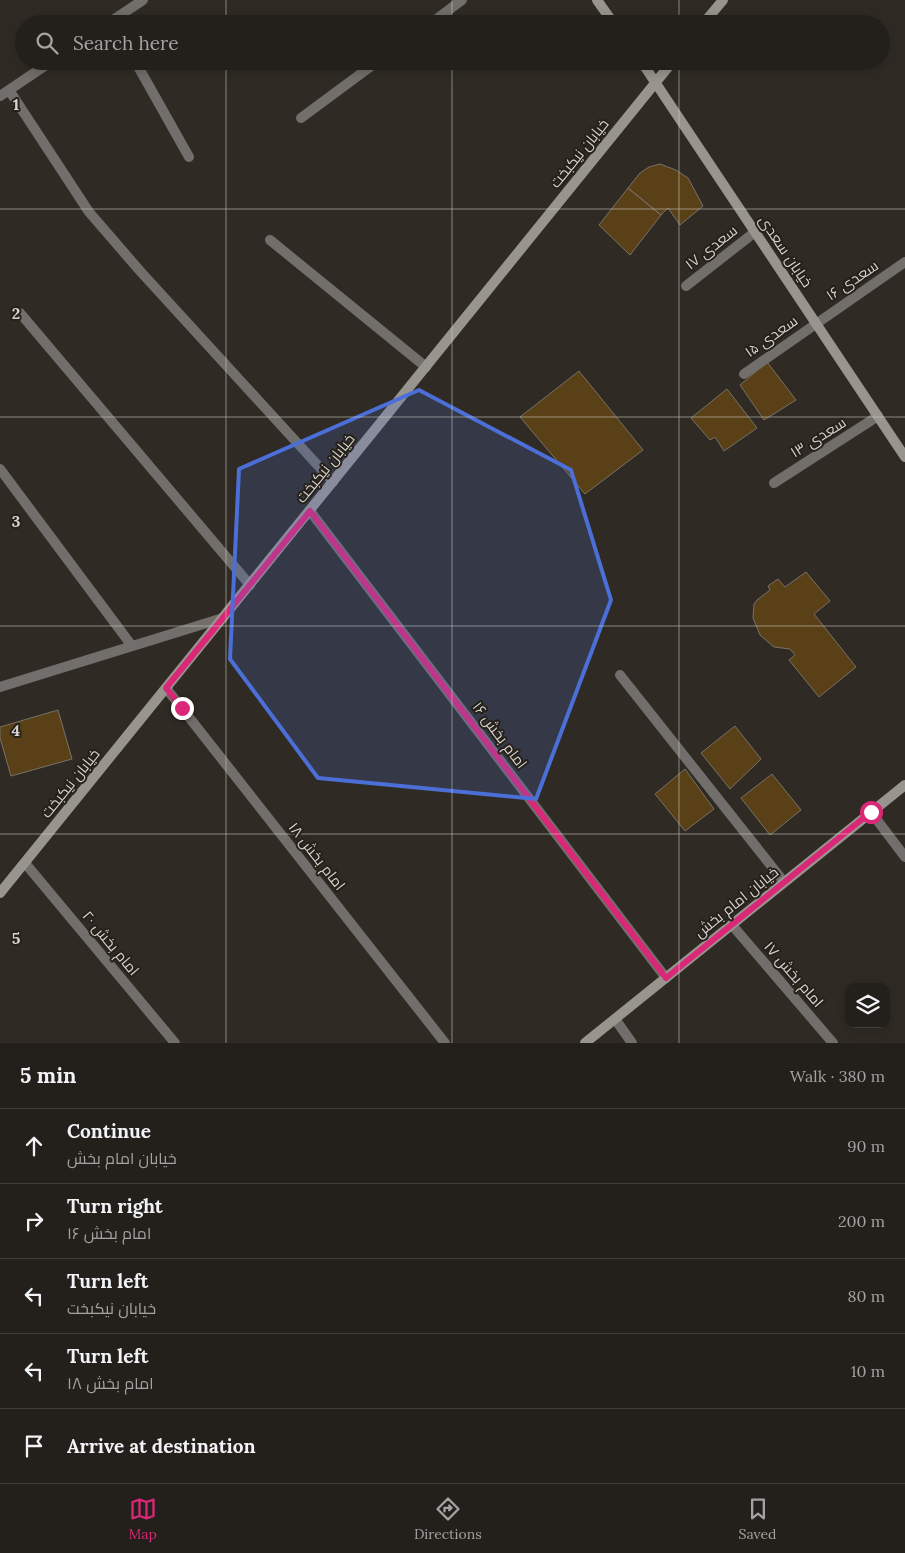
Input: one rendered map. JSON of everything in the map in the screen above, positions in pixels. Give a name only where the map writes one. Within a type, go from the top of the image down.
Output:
[{"type":"street","points":[[122,15],[143,0]]},
{"type":"street","points":[[442,15],[462,0]]},
{"type":"street","points":[[597,0],[608,15]]},
{"type":"street","points":[[710,15],[723,0]]},
{"type":"street","points":[[38,70],[4,93],[89,212],[140,271],[333,482]]},
{"type":"street","points":[[140,70],[189,157]]},
{"type":"street","points":[[301,118],[366,70]]},
{"type":"street","name":"خیابان سعدی","points":[[647,70],[905,457]]},
{"type":"street","name":"خیابان نیکبخت","points":[[1,891],[666,70]]},
{"type":"street","name":"سعدی ۱۷","points":[[686,286],[755,232]]},
{"type":"street","points":[[270,240],[426,367]]},
{"type":"street","name":"سعدی ۱۶","points":[[816,323],[905,262]]},
{"type":"street","points":[[20,313],[250,584]]},
{"type":"street","name":"سعدی ۱۵","points":[[744,374],[816,323]]},
{"type":"street","name":"سعدی ۱۳","points":[[774,483],[878,416]]},
{"type":"street","points":[[0,469],[132,646]]},
{"type":"street","name":"امام بخش ۱۶","points":[[310,511],[666,978]]},
{"type":"street","points":[[0,687],[223,618]]},
{"type":"street","points":[[620,674],[784,882]]},
{"type":"street","name":"امام بخش ۱۸","points":[[166,688],[444,1043]]},
{"type":"street","name":"خیابان امام بخش","points":[[585,1043],[905,785]]},
{"type":"street","points":[[871,812],[905,857]]},
{"type":"street","name":"امام بخش ۲۰","points":[[24,863],[175,1043]]},
{"type":"street","name":"امام بخش ۱۷","points":[[732,925],[833,1043]]},
{"type":"street","points":[[615,1019],[632,1043]]},
{"type":"highlighted area","points":[[419,390],[571,470],[611,600],[536,799],[318,778],[230,659],[239,469]]},
{"type":"building","points":[[660,164],[676,170],[688,178],[703,206],[680,225],[668,208],[661,215],[628,188],[640,173],[649,167]]},
{"type":"building","points":[[628,188],[661,215],[630,255],[599,225]]},
{"type":"building","points":[[767,362],[796,400],[764,420],[740,385]]},
{"type":"building","points":[[579,371],[643,450],[585,494],[520,417]]},
{"type":"building","points":[[727,389],[757,428],[724,451],[715,437],[710,440],[691,418]]},
{"type":"building","points":[[806,572],[830,601],[814,614],[856,667],[819,697],[789,660],[795,655],[790,649],[774,647],[760,635],[753,618],[754,604],[770,590],[768,586],[778,579],[785,587]]},
{"type":"building","points":[[58,710],[72,759],[11,776],[0,738],[0,727]]},
{"type":"building","points":[[735,726],[761,759],[730,789],[701,753]]},
{"type":"building","points":[[685,769],[714,809],[685,831],[655,794]]},
{"type":"building","points":[[772,774],[801,810],[770,835],[741,798]]},
{"type":"route","points":[[182,708],[166,688],[310,511],[666,978],[871,812]]}]
